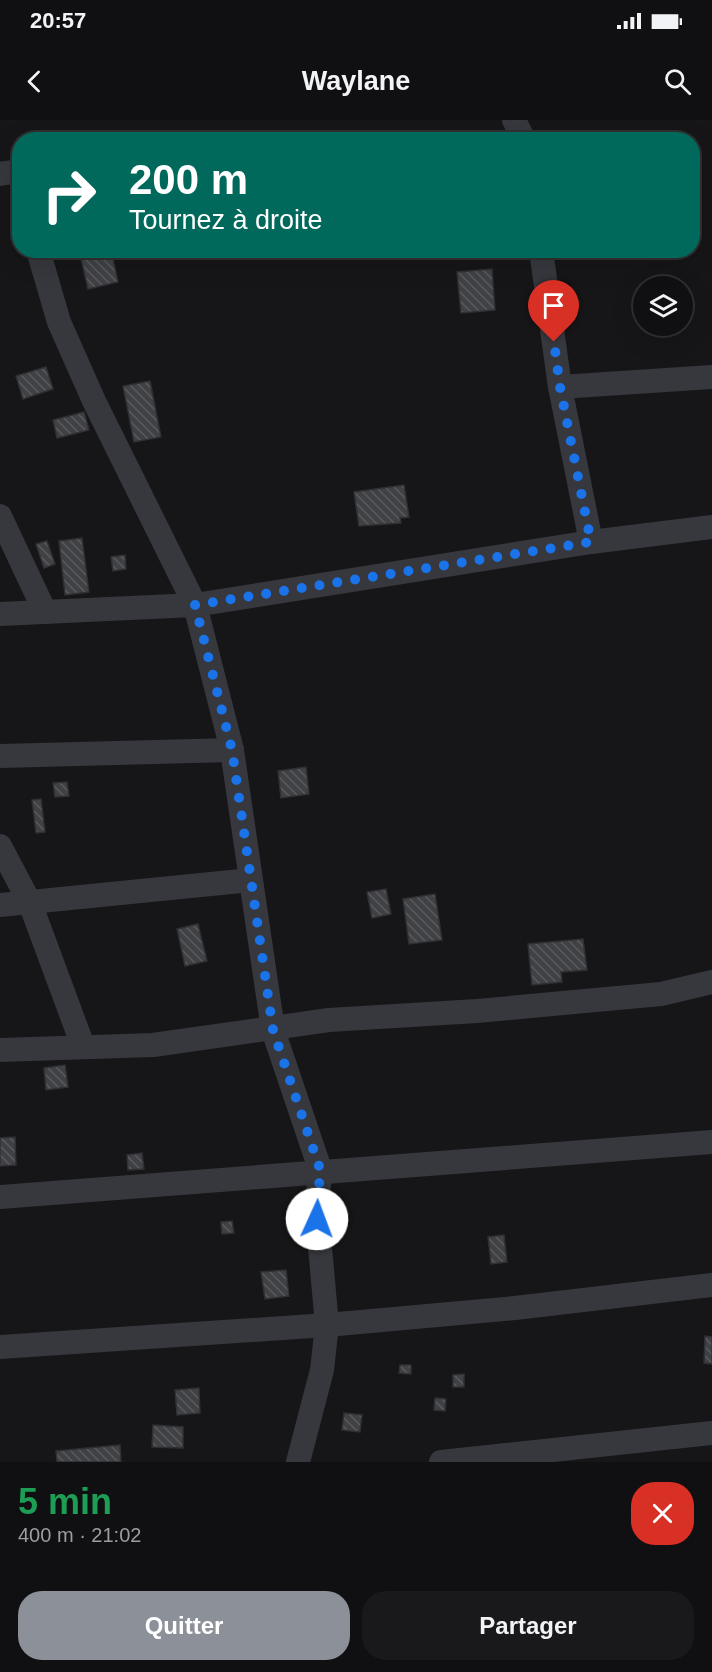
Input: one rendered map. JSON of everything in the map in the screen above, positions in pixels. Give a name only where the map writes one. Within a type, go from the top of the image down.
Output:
[{"type":"street","points":[[40,258],[59,322],[94,401],[195,605],[232,750],[273,1030],[321,1172],[316,1204],[327,1325],[322,1370],[298,1462]]},
{"type":"street","points":[[542,258],[560,387],[591,542]]},
{"type":"street","points":[[560,387],[712,376]]},
{"type":"street","points":[[0,516],[45,612]]},
{"type":"street","points":[[0,615],[195,605],[591,542],[712,527]]},
{"type":"street","points":[[0,756],[232,750]]},
{"type":"street","points":[[0,846],[30,903],[83,1046]]},
{"type":"street","points":[[0,905],[251,880]]},
{"type":"street","points":[[0,1050],[153,1045],[273,1030],[329,1020],[477,1011],[661,994],[712,982]]},
{"type":"street","points":[[0,1197],[712,1142]]},
{"type":"street","points":[[0,1347],[327,1325],[515,1308],[712,1285]]},
{"type":"street","points":[[441,1462],[712,1433]]},
{"type":"building","points":[[81,258],[113,258],[118,282],[88,289]]},
{"type":"building","points":[[492,269],[495,310],[461,313],[457,272]]},
{"type":"building","points":[[46,367],[53,389],[23,399],[16,376]]},
{"type":"building","points":[[150,381],[161,437],[134,442],[123,386]]},
{"type":"building","points":[[84,412],[89,430],[57,438],[53,420]]},
{"type":"building","points":[[404,485],[409,517],[400,518],[401,523],[359,526],[354,492]]},
{"type":"building","points":[[82,538],[89,592],[65,595],[59,541]]},
{"type":"building","points":[[47,541],[55,564],[44,568],[36,544]]},
{"type":"building","points":[[125,555],[126,569],[113,571],[111,557]]},
{"type":"building","points":[[306,767],[309,794],[281,798],[278,771]]},
{"type":"building","points":[[67,782],[69,796],[55,797],[53,783]]},
{"type":"building","points":[[41,799],[45,832],[36,833],[32,800]]},
{"type":"building","points":[[386,889],[391,914],[372,918],[367,892]]},
{"type":"building","points":[[435,894],[442,940],[409,944],[403,899]]},
{"type":"building","points":[[198,924],[207,961],[185,966],[177,929]]},
{"type":"building","points":[[583,939],[587,970],[561,972],[562,982],[532,985],[528,944]]},
{"type":"building","points":[[65,1065],[68,1087],[46,1090],[44,1068]]},
{"type":"building","points":[[15,1137],[16,1165],[0,1166],[0,1138]]},
{"type":"building","points":[[142,1153],[144,1169],[128,1170],[127,1155]]},
{"type":"building","points":[[232,1221],[234,1233],[222,1234],[221,1222]]},
{"type":"building","points":[[504,1235],[507,1262],[491,1264],[488,1237]]},
{"type":"building","points":[[286,1270],[289,1296],[265,1299],[261,1272]]},
{"type":"building","points":[[705,1336],[712,1337],[712,1364],[704,1363]]},
{"type":"building","points":[[400,1365],[411,1365],[411,1374],[399,1373]]},
{"type":"building","points":[[464,1374],[464,1387],[453,1387],[453,1375]]},
{"type":"building","points":[[199,1388],[200,1413],[177,1415],[175,1390]]},
{"type":"building","points":[[435,1398],[446,1399],[445,1411],[434,1410]]},
{"type":"building","points":[[344,1413],[362,1415],[360,1432],[342,1430]]},
{"type":"building","points":[[153,1425],[183,1427],[183,1448],[152,1447]]},
{"type":"building","points":[[120,1445],[121,1462],[57,1462],[56,1451]]},
{"type":"route","points":[[317,1219],[316,1204],[321,1172],[273,1030],[232,750],[195,605],[591,542],[560,387],[554,342]]}]
